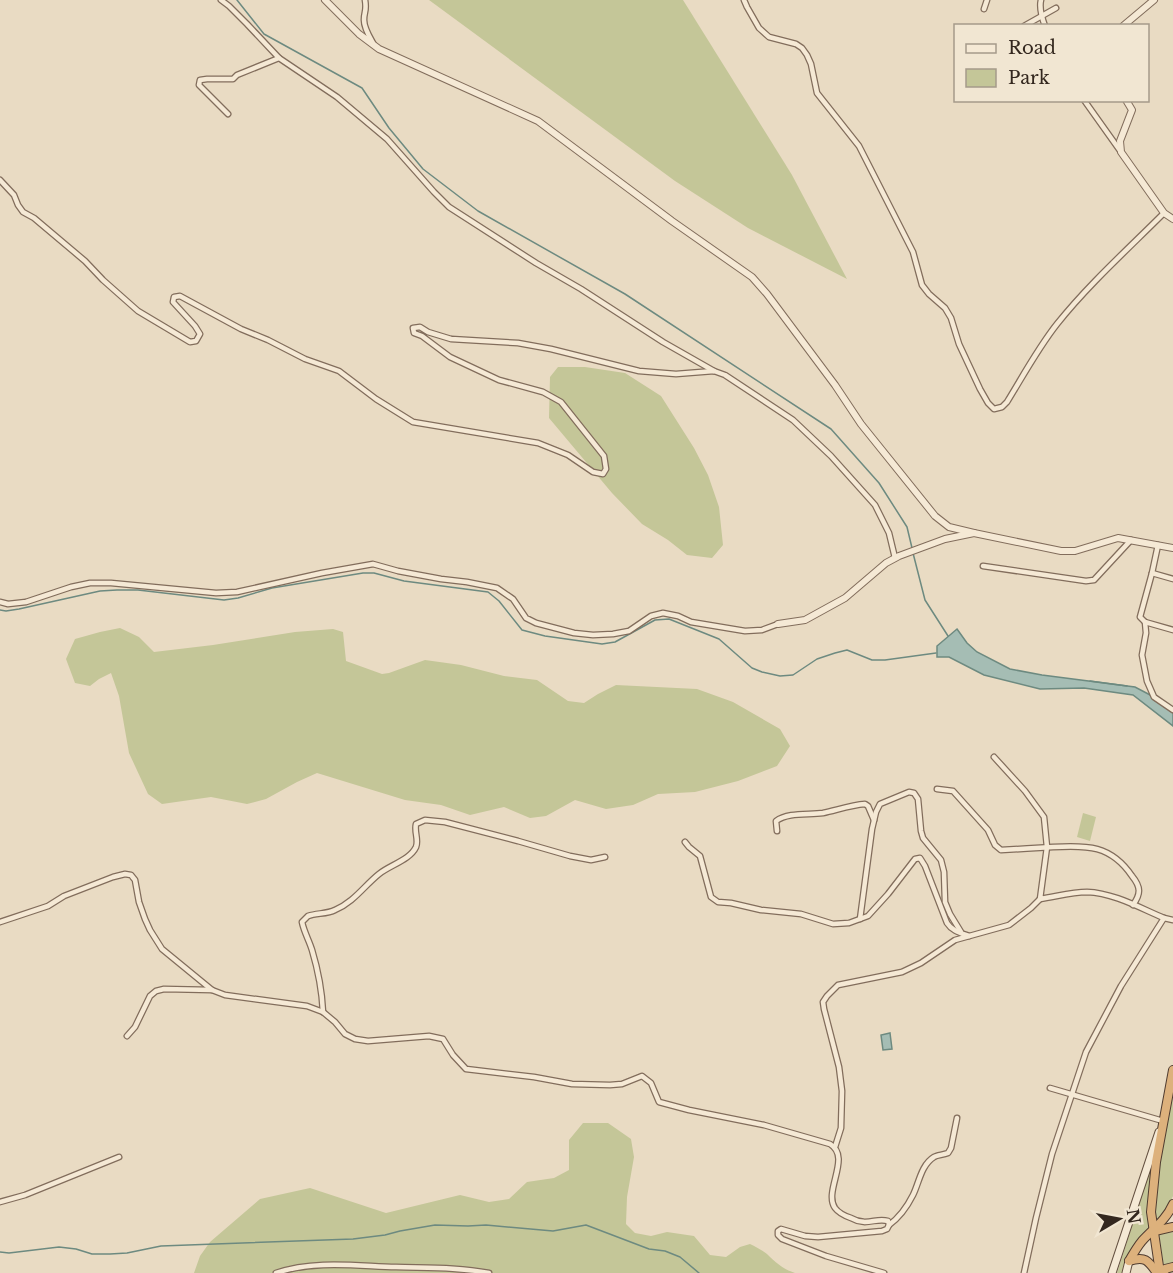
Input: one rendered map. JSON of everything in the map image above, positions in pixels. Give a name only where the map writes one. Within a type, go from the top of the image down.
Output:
[{"type":"highway","points":[[1160,1273],[1151,1212],[1162,1121],[1173,1070]]},
{"type":"highway","points":[[1129,1261],[1173,1204]]},
{"type":"highway","points":[[1153,1231],[1173,1227]]},
{"type":"highway","points":[[1129,1261],[1144,1259],[1160,1273]]},
{"type":"highway","points":[[1160,1273],[1173,1267]]},
{"type":"main road","points":[[1112,1273],[1162,1121]]},
{"type":"main road","points":[[1126,1273],[1129,1261]]},
{"type":"street","points":[[220,0],[248,24],[279,58],[366,119],[449,207],[663,342],[714,371],[726,375],[793,420],[831,456],[875,505],[889,533],[897,557]]},
{"type":"street","points":[[325,0],[359,34],[389,54],[538,121],[752,277],[835,385],[861,424],[935,516],[949,527],[1060,551],[1075,551],[1118,538],[1173,548]]},
{"type":"street","points":[[364,0],[366,30],[375,46]]},
{"type":"street","points":[[744,0],[759,28],[769,37],[796,44],[807,55],[817,93],[859,146],[913,252],[922,285],[945,308],[951,318],[959,344],[980,389],[988,403],[994,408],[1002,407],[1007,402],[1057,324],[1100,276],[1164,213]]},
{"type":"street","points":[[984,9],[987,0]]},
{"type":"street","points":[[1041,0],[1041,16],[1044,24]]},
{"type":"street","points":[[1125,24],[1154,0]]},
{"type":"street","points":[[1026,24],[1056,8]]},
{"type":"street","points":[[228,114],[199,85],[200,80],[233,79],[237,75],[279,58]]},
{"type":"street","points":[[1085,102],[1164,213],[1173,219]]},
{"type":"street","points":[[1121,152],[1120,141],[1132,110],[1127,102]]},
{"type":"street","points":[[0,180],[14,195],[23,212],[34,218],[60,240],[138,311],[190,342],[196,341],[200,334],[173,302],[174,297],[180,296],[306,359],[339,371],[376,399],[413,422],[538,443],[568,455],[592,472],[599,474],[603,474],[606,469],[604,456],[561,402],[543,392],[499,380],[450,357],[422,336],[414,333],[413,328],[420,327],[451,339],[518,343],[551,349],[639,371],[676,374],[714,371]]},
{"type":"street","points":[[0,602],[8,604],[26,602],[90,583],[216,593],[237,592],[373,564],[419,575],[497,588],[513,599],[526,618],[574,633],[593,635],[629,631],[651,616],[663,613],[691,622],[745,631],[762,630],[778,624],[805,620],[845,598],[886,563],[897,557],[945,539],[974,533]]},
{"type":"street","points":[[983,566],[1086,581],[1094,580],[1131,540]]},
{"type":"street","points":[[1158,545],[1140,617],[1144,622],[1146,633],[1142,655],[1147,681],[1154,697],[1173,710]]},
{"type":"street","points":[[1152,573],[1173,579]]},
{"type":"street","points":[[1144,622],[1173,630]]},
{"type":"street","points":[[994,757],[1025,791],[1044,817],[1047,847],[1040,899]]},
{"type":"street","points":[[937,789],[953,791],[988,830],[1001,850],[1089,846],[1105,851],[1118,859],[1134,878],[1140,893],[1133,905]]},
{"type":"street","points":[[860,919],[876,812],[880,804],[909,792],[914,793],[918,799],[923,838],[944,866],[945,902],[961,933]]},
{"type":"street","points":[[777,831],[776,821],[779,818],[823,813],[865,804],[874,820]]},
{"type":"street","points":[[324,1012],[319,974],[302,922],[308,916],[336,910],[353,899],[378,874],[411,855],[418,842],[415,829],[419,822],[432,820],[459,825],[591,860],[605,857]]},
{"type":"street","points":[[685,842],[700,856],[711,897],[718,902],[801,914],[833,924],[849,923],[868,916],[915,859],[920,858],[947,923],[950,927],[969,936]]},
{"type":"street","points":[[0,922],[48,906],[64,896],[125,873],[131,875],[135,880],[145,919],[162,949],[212,990],[225,995],[307,1006],[324,1012],[345,1035],[355,1040],[429,1036],[443,1039],[466,1069],[572,1084],[622,1084],[642,1076],[651,1083],[659,1102],[764,1125],[835,1147]]},
{"type":"street","points":[[889,1225],[888,1221],[884,1220],[871,1223],[853,1220],[836,1209],[833,1203],[838,1160],[835,1147],[842,1128],[842,1091],[839,1067],[824,1010],[823,1002],[827,996],[838,985],[902,972],[921,963],[955,940],[1009,926],[1040,899],[1088,892],[1112,896],[1173,920]]},
{"type":"street","points":[[1024,1273],[1050,1165],[1086,1052],[1101,1022],[1164,918]]},
{"type":"street","points":[[127,1036],[135,1027],[150,996],[156,991],[164,989],[212,990]]},
{"type":"street","points":[[1050,1088],[1162,1121]]},
{"type":"street","points":[[884,1273],[826,1256],[782,1239],[778,1231],[781,1229],[806,1236],[838,1236],[887,1229],[897,1220],[906,1206],[914,1193],[918,1179],[930,1161],[935,1156],[948,1153],[957,1118]]},
{"type":"street","points":[[0,1202],[25,1195],[119,1157]]},
{"type":"street","points":[[276,1273],[335,1264],[470,1269],[489,1273]]},
{"type":"green space","points":[[429,0],[683,0],[792,175],[847,279],[748,228],[675,181]]},
{"type":"green space","points":[[558,367],[585,367],[625,373],[661,396],[694,448],[708,475],[719,507],[723,545],[712,558],[687,555],[642,524],[612,493],[549,418],[550,377]]},
{"type":"green space","points":[[120,628],[139,637],[154,652],[295,632],[333,629],[343,632],[346,661],[382,674],[425,660],[461,665],[504,676],[537,680],[568,701],[584,703],[616,685],[697,689],[733,702],[780,729],[790,746],[777,766],[738,781],[695,792],[658,794],[633,805],[606,809],[575,800],[546,816],[530,818],[504,807],[470,815],[441,805],[405,800],[317,773],[266,799],[247,804],[211,797],[162,804],[148,794],[129,753],[119,696],[111,673],[90,686],[75,683],[66,659],[75,639]]},
{"type":"green space","points":[[1083,813],[1096,817],[1090,841],[1077,837]]},
{"type":"green space","points":[[1173,1089],[1173,1196],[1154,1226],[1160,1157]]},
{"type":"green space","points":[[583,1123],[608,1123],[631,1139],[634,1157],[627,1197],[626,1224],[635,1233],[651,1236],[667,1232],[694,1236],[710,1255],[726,1257],[740,1247],[750,1244],[783,1268],[795,1273],[194,1273],[200,1256],[210,1242],[260,1199],[310,1188],[386,1213],[460,1195],[489,1202],[509,1199],[527,1182],[554,1178],[569,1170],[569,1140]]},
{"type":"green space","points":[[1154,1157],[1150,1229],[1123,1273],[1117,1273]]},
{"type":"green space","points":[[1173,1232],[1173,1264],[1164,1268],[1159,1234]]},
{"type":"shaded area","points":[[957,629],[977,652],[1010,669],[1135,687],[1173,710],[1173,726],[1133,695],[1084,688],[1040,689],[984,675],[949,657],[937,657],[937,646]]},
{"type":"shaded area","points":[[890,1033],[892,1049],[883,1050],[881,1035]]},
{"type":"waterway","points":[[237,0],[264,34],[362,88],[389,128],[423,169],[478,211],[625,294],[831,429],[879,483],[907,527],[912,548]]},
{"type":"waterway","points":[[913,553],[925,600],[948,636]]},
{"type":"waterway","points":[[0,610],[19,609],[100,591],[117,590],[138,590],[224,600],[272,588],[374,573],[404,581],[488,592],[499,601],[522,630],[545,636],[602,644],[615,642],[655,620],[669,619],[719,639],[752,668],[780,676],[793,675],[817,659],[847,650],[872,660],[936,653]]},
{"type":"waterway","points":[[1090,681],[1127,686]]},
{"type":"waterway","points":[[0,1252],[59,1247],[92,1254],[110,1254],[161,1246],[353,1239],[435,1225],[486,1225],[553,1231],[586,1225],[649,1249],[665,1251],[680,1257],[699,1273]]}]
